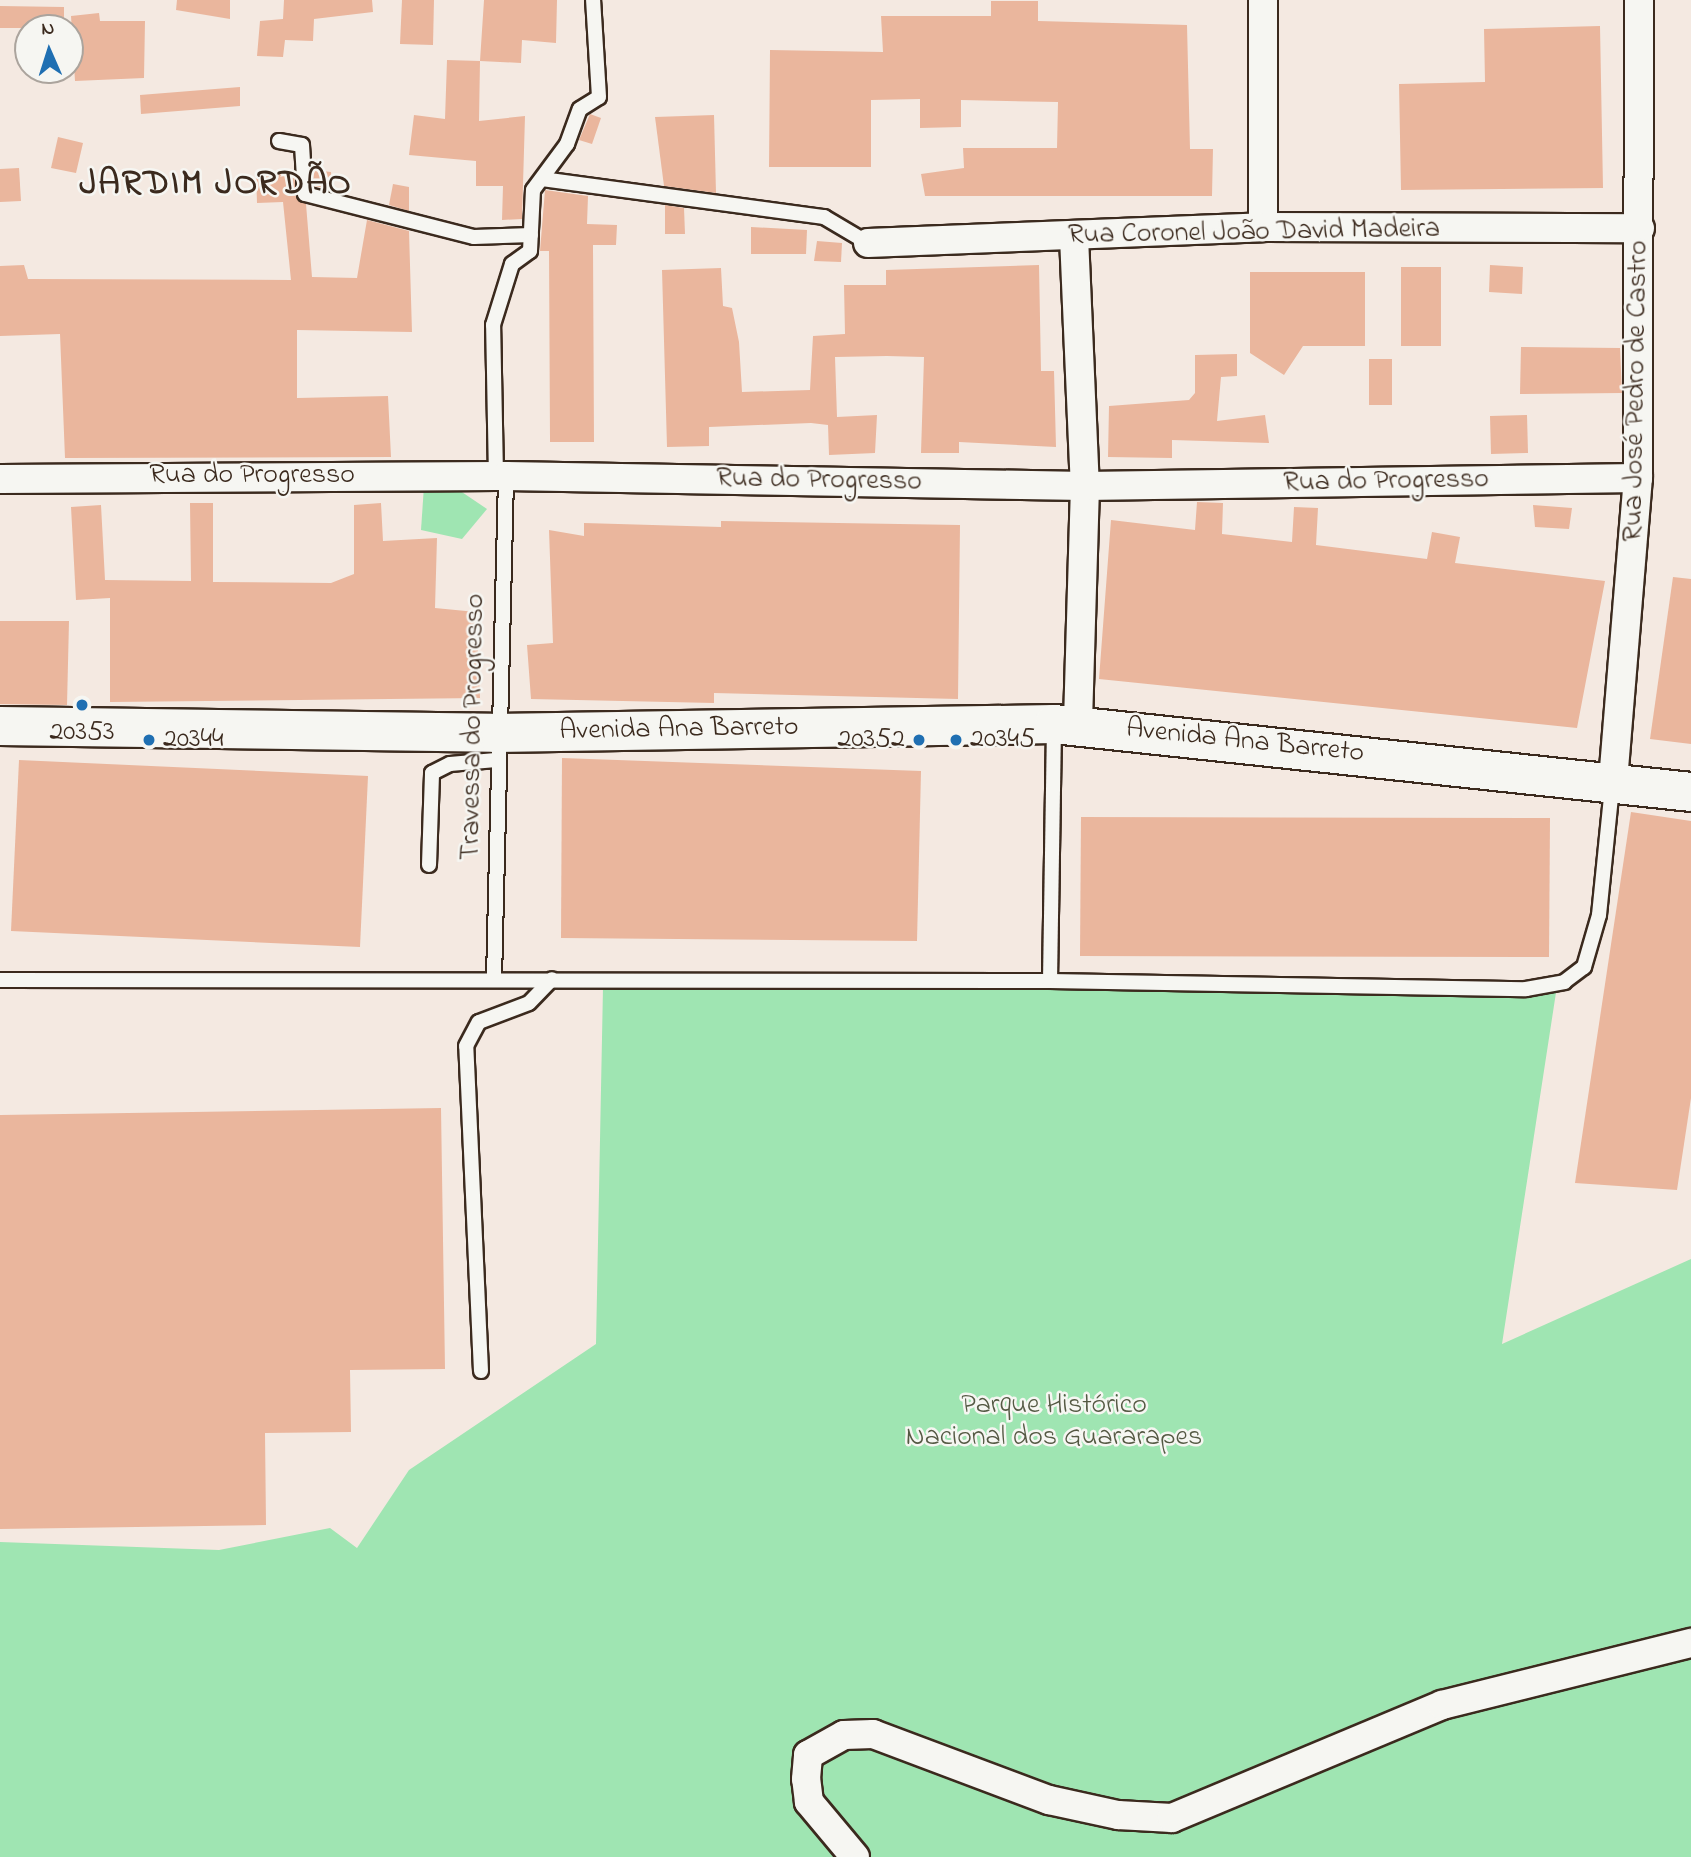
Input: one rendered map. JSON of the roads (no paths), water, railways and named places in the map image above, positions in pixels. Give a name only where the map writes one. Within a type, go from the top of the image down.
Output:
[{"type":"street","points":[[1262,227],[1263,0]]},
{"type":"street","name":"Rua José Pedro de Castro","points":[[1613,781],[1638,478],[1639,0]]},
{"type":"street","name":"Rua Coronel João David Madeira","points":[[868,243],[1074,237],[1262,227],[1640,228]]},
{"type":"street","points":[[1066,724],[1085,486],[1074,237]]},
{"type":"street","name":"Rua do Progresso","points":[[0,479],[501,476],[1085,486],[1638,478]]},
{"type":"street","name":"Avenida Ana Barreto","points":[[0,726],[496,746],[1066,724],[1613,781],[1691,792]]},
{"type":"street","points":[[855,1857],[809,1802],[806,1779],[808,1755],[844,1735],[873,1734],[1049,1800],[1118,1815],[1172,1818],[1442,1705],[1691,1643]]},
{"type":"lane","points":[[279,141],[302,145],[305,194],[474,237],[531,234],[533,190],[567,144],[580,109],[599,97],[593,0]]},
{"type":"lane","points":[[542,179],[824,217],[868,243]]},
{"type":"lane","name":"Travessa do Progresso","points":[[494,979],[501,476],[494,326],[512,264],[530,251],[531,234]]},
{"type":"lane","points":[[1050,981],[1066,724]]},
{"type":"lane","points":[[429,865],[432,772],[496,746]]},
{"type":"lane","points":[[0,980],[1050,981],[1526,989],[1564,982],[1584,967],[1599,915],[1613,781]]},
{"type":"lane","points":[[481,1371],[466,1045],[479,1022],[529,1003],[552,979]]},
{"type":"place","name":"20353","points":[[82,705]]},
{"type":"place","name":"20344","points":[[149,740]]},
{"type":"place","name":"20352","points":[[919,740]]},
{"type":"place","name":"20345","points":[[956,740]]},
{"type":"district","name":"JARDIM JORDÃO","points":[[216,185]]},
{"type":"park label","name":"Parque Histórico Nacional dos Guararapes","points":[[1054,1422]]}]
